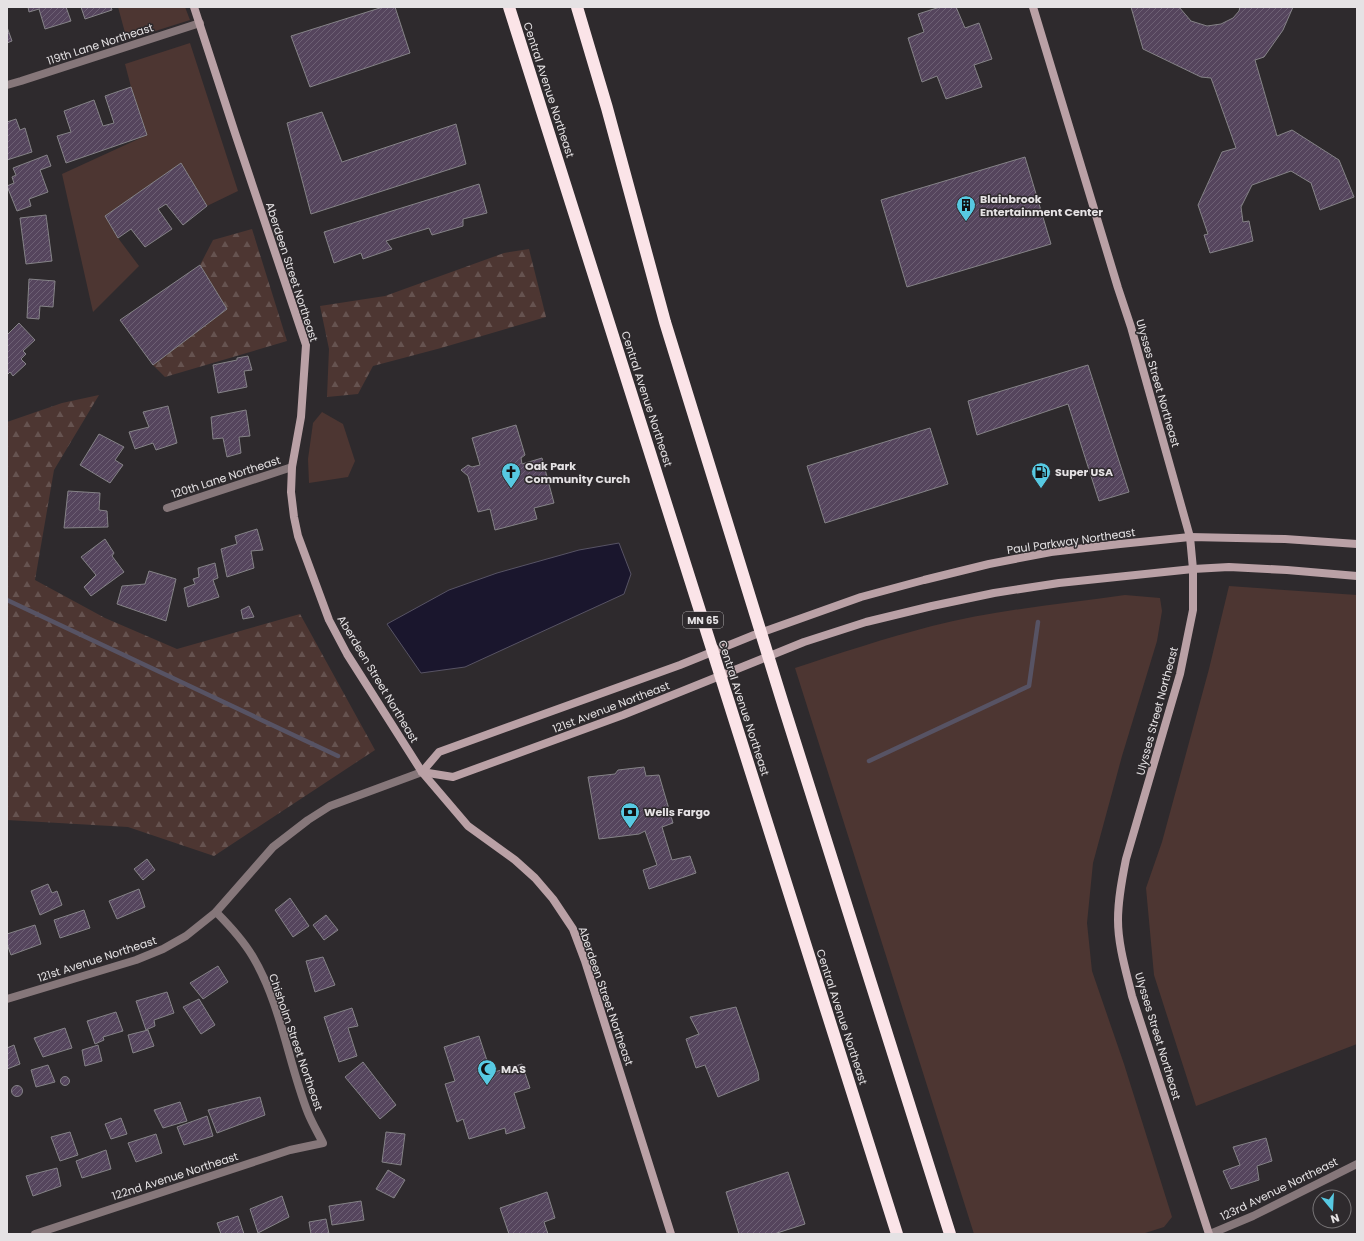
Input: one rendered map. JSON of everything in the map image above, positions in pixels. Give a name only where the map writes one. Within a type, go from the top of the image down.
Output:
[{"type":"highway","name":"Central Avenue Northeast","points":[[509,7],[897,1234]]},
{"type":"highway","points":[[577,7],[607,108],[665,322],[783,704],[950,1234]]},
{"type":"street","name":"Aberdeen Street Northeast","points":[[194,7],[306,345],[301,416],[292,468],[291,492],[298,536],[329,620],[348,654],[422,772],[468,826],[514,860],[535,878],[553,898],[572,929],[584,961],[671,1234]]},
{"type":"street","name":"Ulysses Street Northeast","points":[[1032,7],[1131,327],[1190,537],[1193,569],[1193,610],[1180,674],[1126,859],[1120,885],[1118,920],[1124,962],[1132,996],[1210,1234]]},
{"type":"street","name":"119th Lane Northeast","points":[[7,84],[21,81],[200,23]]},
{"type":"street","name":"120th Lane Northeast","points":[[167,508],[292,468]]},
{"type":"street","name":"Paul Parkway Northeast","points":[[796,620],[861,597],[924,580],[989,564],[1051,552],[1190,537],[1285,539],[1357,544]]},
{"type":"street","points":[[1193,569],[1229,567],[1357,576]]},
{"type":"street","name":"121st Avenue Northeast","points":[[422,772],[453,777],[623,715],[804,642],[866,622],[994,593],[1059,583],[1193,569]]},
{"type":"street","name":"121st Avenue Northeast","points":[[7,999],[136,960],[163,949],[186,936],[216,912],[273,847],[308,820],[330,806],[422,772],[439,752],[680,665],[796,620]]},
{"type":"street","name":"Chisholm Street Northeast","points":[[216,912],[239,935],[263,976],[274,1003],[308,1113],[323,1143]]},
{"type":"street","name":"122nd Avenue Northeast","points":[[35,1234],[290,1150],[323,1143]]},
{"type":"street","name":"123rd Avenue Northeast","points":[[1210,1234],[1253,1216],[1357,1164]]},
{"type":"green space","points":[[118,7],[185,7],[190,20],[127,40]]},
{"type":"green space","points":[[190,43],[238,191],[207,206],[181,163],[105,216],[118,238],[139,266],[93,312],[62,174],[147,135],[125,64]]},
{"type":"green space","points":[[252,229],[287,341],[165,377],[153,365],[227,309],[200,265],[213,240]]},
{"type":"green space","points":[[529,249],[546,317],[441,348],[373,366],[358,394],[327,397],[329,349],[320,306],[385,296],[504,253]]},
{"type":"green space","points":[[99,395],[54,470],[35,580],[105,618],[177,649],[300,614],[375,750],[214,856],[128,827],[7,820],[7,422],[62,403]]},
{"type":"green space","points":[[322,412],[343,424],[355,461],[348,477],[309,483],[308,459],[313,423]]},
{"type":"green space","points":[[1229,586],[1357,595],[1357,1044],[1196,1106],[1154,975],[1146,888],[1162,842],[1209,669]]},
{"type":"green space","points":[[1125,595],[1160,598],[1162,611],[1157,641],[1122,756],[1093,863],[1087,923],[1092,971],[1124,1064],[1172,1217],[1164,1227],[1142,1234],[974,1234],[795,668],[846,651],[956,620],[1028,608]]},
{"type":"shaded area","points":[[619,543],[631,574],[624,594],[465,667],[421,673],[387,624],[449,590],[497,573],[579,550]]},
{"type":"building","points":[[28,7],[66,7],[71,21],[45,29],[39,9],[29,12]]},
{"type":"building","points":[[81,7],[111,7],[112,10],[85,19]]},
{"type":"building","points":[[383,7],[395,7],[410,53],[310,87],[291,36]]},
{"type":"building","points":[[940,7],[956,7],[965,28],[979,23],[992,59],[974,65],[982,87],[946,99],[937,76],[922,82],[908,38],[924,32],[918,14]]},
{"type":"building","points":[[1131,7],[1179,7],[1191,21],[1207,26],[1221,24],[1233,18],[1239,11],[1240,7],[1293,7],[1283,30],[1264,57],[1255,60],[1277,136],[1292,130],[1339,160],[1354,197],[1320,210],[1311,183],[1291,171],[1252,185],[1241,207],[1243,222],[1249,221],[1253,241],[1210,253],[1204,235],[1208,234],[1198,205],[1222,152],[1236,148],[1211,78],[1201,77],[1143,49]]},
{"type":"building","points":[[7,27],[12,41],[7,43]]},
{"type":"building","points":[[131,87],[147,135],[66,163],[57,136],[71,132],[64,111],[94,100],[103,126],[114,123],[105,96]]},
{"type":"building","points":[[322,112],[342,162],[456,124],[466,164],[311,214],[287,123]]},
{"type":"building","points":[[16,119],[20,130],[25,128],[32,152],[7,160],[7,122]]},
{"type":"building","points":[[47,155],[51,166],[40,170],[48,192],[29,199],[31,206],[17,211],[7,186],[14,183],[12,177],[16,175],[13,168]]},
{"type":"building","name":"Blainbrook Entertainment Center","points":[[1025,157],[1051,244],[907,287],[881,200]]},
{"type":"building","points":[[181,163],[207,206],[183,225],[166,204],[158,209],[172,229],[145,247],[131,229],[118,238],[105,216]]},
{"type":"building","points":[[479,184],[487,213],[463,219],[463,226],[432,235],[429,228],[386,241],[392,249],[363,259],[361,253],[334,263],[324,232]]},
{"type":"building","points":[[46,215],[52,261],[26,264],[20,218]]},
{"type":"building","points":[[200,265],[227,309],[153,365],[120,320]]},
{"type":"building","points":[[29,279],[55,281],[53,307],[40,306],[39,319],[27,318]]},
{"type":"building","points":[[19,323],[35,340],[23,351],[26,354],[21,359],[26,364],[13,376],[10,372],[7,375],[7,335]]},
{"type":"building","points":[[248,356],[252,370],[244,371],[247,387],[218,393],[213,365]]},
{"type":"building","points":[[1088,365],[1129,492],[1099,501],[1068,404],[977,435],[968,401]]},
{"type":"building","points":[[168,406],[177,443],[156,450],[153,443],[135,449],[129,432],[149,427],[143,412]]},
{"type":"building","points":[[246,410],[250,436],[239,437],[241,453],[227,457],[223,438],[213,439],[211,417]]},
{"type":"building","name":"Oak Park Community Curch","points":[[516,425],[525,455],[521,458],[522,464],[542,458],[554,503],[534,508],[537,519],[495,530],[490,509],[478,512],[468,476],[461,470],[468,465],[472,467],[480,465],[472,438]]},
{"type":"building","points":[[930,428],[948,484],[825,523],[807,466]]},
{"type":"building","points":[[99,434],[124,447],[115,460],[123,465],[110,483],[80,465]]},
{"type":"building","points":[[68,491],[100,493],[99,510],[107,511],[108,527],[64,528]]},
{"type":"building","points":[[257,529],[263,550],[251,551],[254,568],[227,577],[221,549],[237,544],[235,536]]},
{"type":"building","points":[[105,539],[114,553],[112,556],[124,572],[91,596],[84,587],[96,575],[81,557]]},
{"type":"building","points":[[215,563],[218,578],[213,580],[219,597],[188,607],[184,588],[195,584],[193,579],[199,577],[198,568]]},
{"type":"building","points":[[149,571],[176,579],[166,621],[117,604],[122,586],[145,584]]},
{"type":"building","points":[[249,606],[254,617],[243,619],[241,610]]},
{"type":"building","name":"Wells Fargo","points":[[644,767],[646,776],[659,775],[673,823],[662,827],[672,860],[690,856],[696,873],[649,889],[643,870],[657,865],[645,831],[639,834],[599,839],[588,777],[615,774],[618,770]]},
{"type":"building","points":[[147,859],[155,870],[143,880],[134,869]]},
{"type":"building","points":[[48,884],[52,893],[57,891],[62,905],[40,915],[31,891]]},
{"type":"building","points":[[139,889],[145,907],[117,919],[109,901]]},
{"type":"building","points":[[290,898],[309,926],[293,937],[275,910]]},
{"type":"building","points":[[84,910],[90,928],[60,938],[54,920]]},
{"type":"building","points":[[326,915],[338,930],[324,940],[313,925]]},
{"type":"building","points":[[35,925],[41,944],[11,955],[7,944],[7,934]]},
{"type":"building","points":[[323,957],[335,985],[315,992],[306,961]]},
{"type":"building","points":[[218,966],[228,982],[203,999],[190,983]]},
{"type":"building","points":[[167,992],[174,1013],[154,1020],[155,1026],[146,1030],[136,1001]]},
{"type":"building","points":[[199,999],[215,1025],[201,1034],[183,1007]]},
{"type":"building","points":[[736,1007],[758,1072],[759,1080],[718,1097],[705,1065],[696,1068],[686,1039],[699,1034],[690,1017]]},
{"type":"building","points":[[352,1008],[358,1026],[348,1028],[357,1056],[339,1062],[324,1017]]},
{"type":"building","points":[[116,1012],[123,1031],[103,1037],[104,1040],[95,1044],[87,1021]]},
{"type":"building","points":[[65,1028],[72,1048],[43,1057],[34,1038]]},
{"type":"building","points":[[148,1030],[154,1046],[133,1053],[128,1035]]},
{"type":"building","name":"MAS","points":[[479,1036],[491,1073],[522,1064],[530,1088],[514,1093],[525,1128],[506,1134],[505,1128],[469,1139],[463,1119],[457,1122],[445,1084],[455,1081],[444,1047]]},
{"type":"building","points":[[14,1045],[20,1064],[7,1069],[7,1048]]},
{"type":"building","points":[[98,1045],[102,1061],[85,1066],[82,1050]]},
{"type":"building","points":[[363,1062],[396,1105],[380,1119],[345,1077]]},
{"type":"building","points":[[48,1065],[55,1082],[36,1087],[31,1070]]},
{"type":"building","points":[[65,1076],[70,1081],[65,1086],[60,1081]]},
{"type":"building","points":[[17,1085],[21,1087],[23,1091],[21,1095],[17,1097],[13,1095],[11,1091],[13,1087]]},
{"type":"building","points":[[260,1097],[265,1115],[217,1133],[208,1110]]},
{"type":"building","points":[[180,1102],[187,1121],[163,1128],[154,1110]]},
{"type":"building","points":[[207,1116],[213,1136],[184,1145],[177,1127]]},
{"type":"building","points":[[121,1118],[127,1134],[111,1139],[105,1124]]},
{"type":"building","points":[[70,1132],[78,1155],[60,1161],[51,1137]]},
{"type":"building","points":[[386,1132],[405,1134],[401,1165],[382,1162]]},
{"type":"building","points":[[156,1134],[162,1153],[136,1162],[128,1143]]},
{"type":"building","points":[[1266,1138],[1272,1161],[1257,1166],[1259,1180],[1231,1189],[1223,1171],[1240,1165],[1233,1147]]},
{"type":"building","points":[[106,1150],[111,1169],[82,1178],[76,1161]]},
{"type":"building","points":[[57,1168],[61,1186],[33,1196],[26,1176]]},
{"type":"building","points":[[388,1170],[405,1180],[394,1198],[376,1189]]},
{"type":"building","points":[[788,1172],[805,1224],[774,1234],[739,1234],[726,1192]]},
{"type":"building","points":[[547,1192],[555,1218],[544,1222],[548,1234],[509,1234],[500,1208]]},
{"type":"building","points":[[282,1196],[289,1217],[258,1233],[250,1209]]},
{"type":"building","points":[[361,1201],[364,1220],[332,1225],[329,1206]]},
{"type":"building","points":[[238,1216],[244,1234],[221,1234],[217,1223]]},
{"type":"building","points":[[326,1219],[329,1234],[311,1234],[309,1222]]},
{"type":"waterway","points":[[7,600],[338,756]]},
{"type":"waterway","points":[[869,761],[1029,686],[1038,622]]},
{"type":"place","name":"Blainbrook Entertainment Center","points":[[966,222]]},
{"type":"place","name":"Oak Park Community Curch","points":[[511,489]]},
{"type":"place","name":"Super USA","points":[[1041,489]]},
{"type":"place","name":"Wells Fargo","points":[[630,829]]},
{"type":"place","name":"MAS","points":[[487,1086]]}]
